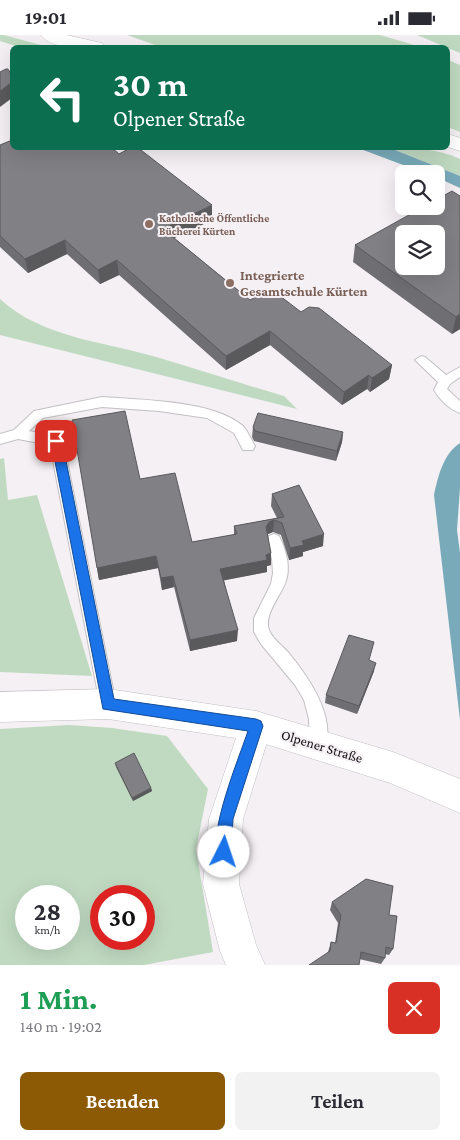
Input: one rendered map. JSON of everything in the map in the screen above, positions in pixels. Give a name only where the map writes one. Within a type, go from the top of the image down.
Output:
[{"type":"street","points":[[50,35],[68,42],[85,45]]},
{"type":"street","name":"Olpener Straße","points":[[0,707],[108,704],[256,726],[393,768],[460,796]]},
{"type":"street","points":[[246,965],[239,951],[221,884],[226,819],[256,726]]},
{"type":"lane","points":[[445,200],[460,210]]},
{"type":"lane","points":[[421,360],[445,381]]},
{"type":"lane","points":[[460,371],[445,381],[440,390],[460,408]]},
{"type":"lane","points":[[18,434],[39,414],[102,402],[159,406],[210,414],[239,430],[248,446]]},
{"type":"lane","points":[[0,439],[18,434],[56,441],[108,704]]},
{"type":"lane","points":[[274,540],[280,561],[281,577],[276,593],[262,619],[262,630],[268,641],[306,686],[315,703],[319,722],[318,745]]},
{"type":"green space","points":[[0,35],[4,35],[41,45],[13,45],[0,41]]},
{"type":"green space","points":[[127,35],[380,35],[414,45],[155,45]]},
{"type":"green space","points":[[417,35],[460,35],[460,53],[450,49],[450,45],[441,45]]},
{"type":"green space","points":[[450,61],[460,65],[460,132],[450,128]]},
{"type":"green space","points":[[395,150],[429,150],[460,159],[460,176],[445,170],[445,165],[432,165]]},
{"type":"green space","points":[[0,299],[36,323],[56,331],[77,338],[142,353],[284,396],[297,409],[0,335]]},
{"type":"green space","points":[[4,458],[8,500],[37,495],[92,676],[0,672],[0,459]]},
{"type":"green space","points":[[69,725],[112,728],[167,736],[208,789],[196,849],[213,952],[144,965],[0,965],[0,729]]},
{"type":"water","points":[[363,150],[395,150],[432,165],[403,165]]},
{"type":"water","points":[[445,170],[460,176],[460,188],[445,181]]},
{"type":"water","points":[[460,443],[460,488],[457,530],[460,553],[460,720],[434,495],[445,460],[449,453]]},
{"type":"building","points":[[8,69],[10,72],[10,84],[0,91],[0,72]]},
{"type":"building","points":[[10,141],[10,150],[114,150],[119,154],[126,150],[141,150],[212,205],[163,229],[250,300],[271,289],[301,312],[309,307],[319,308],[392,365],[372,378],[369,375],[344,392],[270,331],[226,356],[117,260],[98,270],[65,240],[25,259],[0,236],[0,145]]},
{"type":"building","points":[[452,191],[460,196],[460,314],[456,317],[397,275],[445,275],[445,225],[395,225],[395,274],[355,245],[409,215],[445,215],[445,195]]},
{"type":"building","points":[[125,411],[140,479],[175,473],[192,542],[237,534],[234,526],[284,517],[272,494],[299,485],[324,534],[302,541],[304,545],[290,548],[282,523],[274,520],[269,522],[266,527],[271,553],[266,555],[267,560],[220,569],[238,630],[190,640],[173,576],[161,578],[156,556],[97,568],[72,420]]},
{"type":"building","points":[[258,413],[343,432],[337,451],[255,431],[253,427]]},
{"type":"building","points":[[349,635],[374,642],[369,660],[376,663],[359,706],[326,695]]},
{"type":"building","points":[[134,753],[151,788],[132,798],[115,763]]},
{"type":"building","points":[[366,879],[393,886],[389,915],[397,916],[393,949],[386,947],[385,958],[361,952],[359,965],[309,965],[330,951],[331,942],[336,943],[341,915],[332,902]]},
{"type":"place","name":"Katholische Öffentliche Bücherei Kürten","points":[[149,224]]},
{"type":"place","name":"Integrierte Gesamtschule Kürten","points":[[230,283]]},
{"type":"route","points":[[56,441],[108,704],[256,726],[226,819],[224,852]]}]
